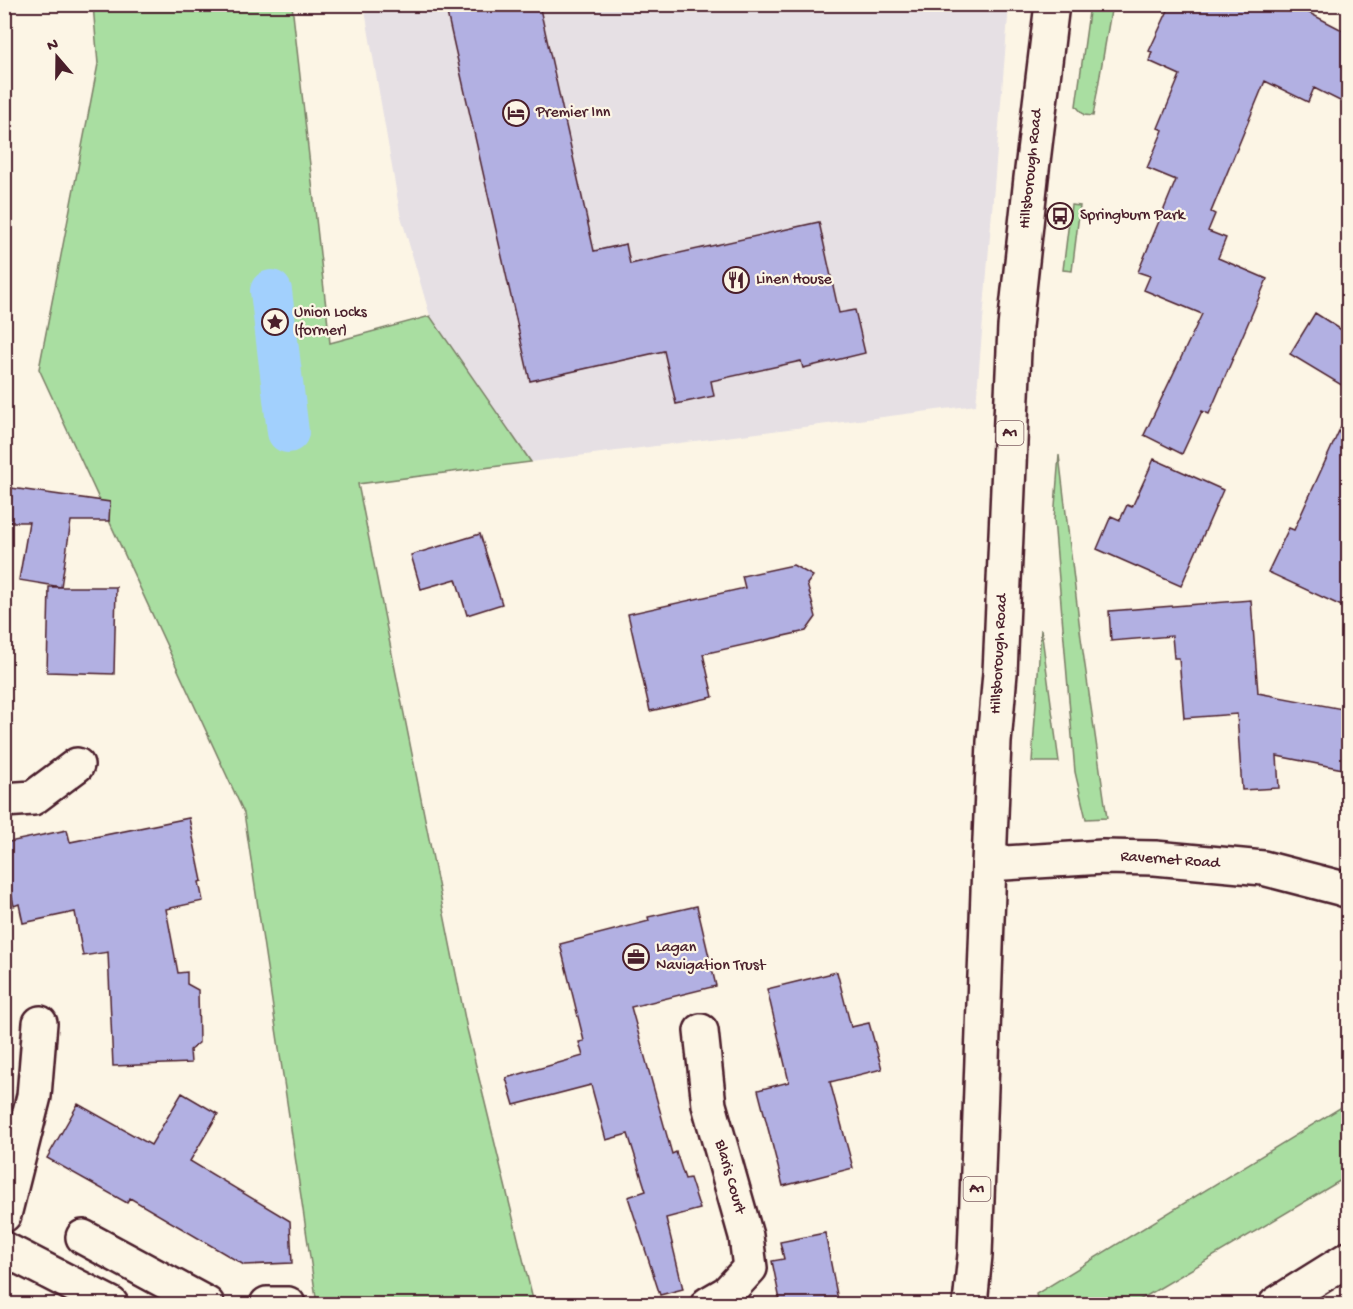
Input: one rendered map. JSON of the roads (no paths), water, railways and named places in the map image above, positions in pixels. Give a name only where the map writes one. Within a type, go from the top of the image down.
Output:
[{"type":"main road","name":"Hillsborough Road","points":[[970,1305],[975,1255],[994,742],[1000,674],[1015,327],[1052,4]]},
{"type":"main road","points":[[4,800],[33,798],[77,765]]},
{"type":"main road","name":"Ravernet Road","points":[[989,864],[1103,856],[1155,858],[1263,868],[1348,891]]},
{"type":"main road","points":[[4,1215],[34,1096],[40,1023]]},
{"type":"main road","name":"Blaris Court","points":[[701,1031],[709,1105],[746,1236],[750,1268],[727,1293],[708,1305]]},
{"type":"main road","points":[[83,1237],[207,1305]]},
{"type":"main road","points":[[4,1250],[111,1305]]},
{"type":"main road","points":[[1276,1305],[1348,1259]]},
{"type":"main road","points":[[267,1305],[288,1305]]},
{"type":"waterway","points":[[271,291],[288,432]]},
{"type":"place","name":"Premier Inn","points":[[516,113]]},
{"type":"place","name":"Springburn Park","points":[[1060,216]]},
{"type":"place","name":"Linen House","points":[[736,280]]},
{"type":"place","name":"Union Locks (former)","points":[[275,322]]},
{"type":"place","name":"Lagan Navigation Trust","points":[[636,957]]}]
